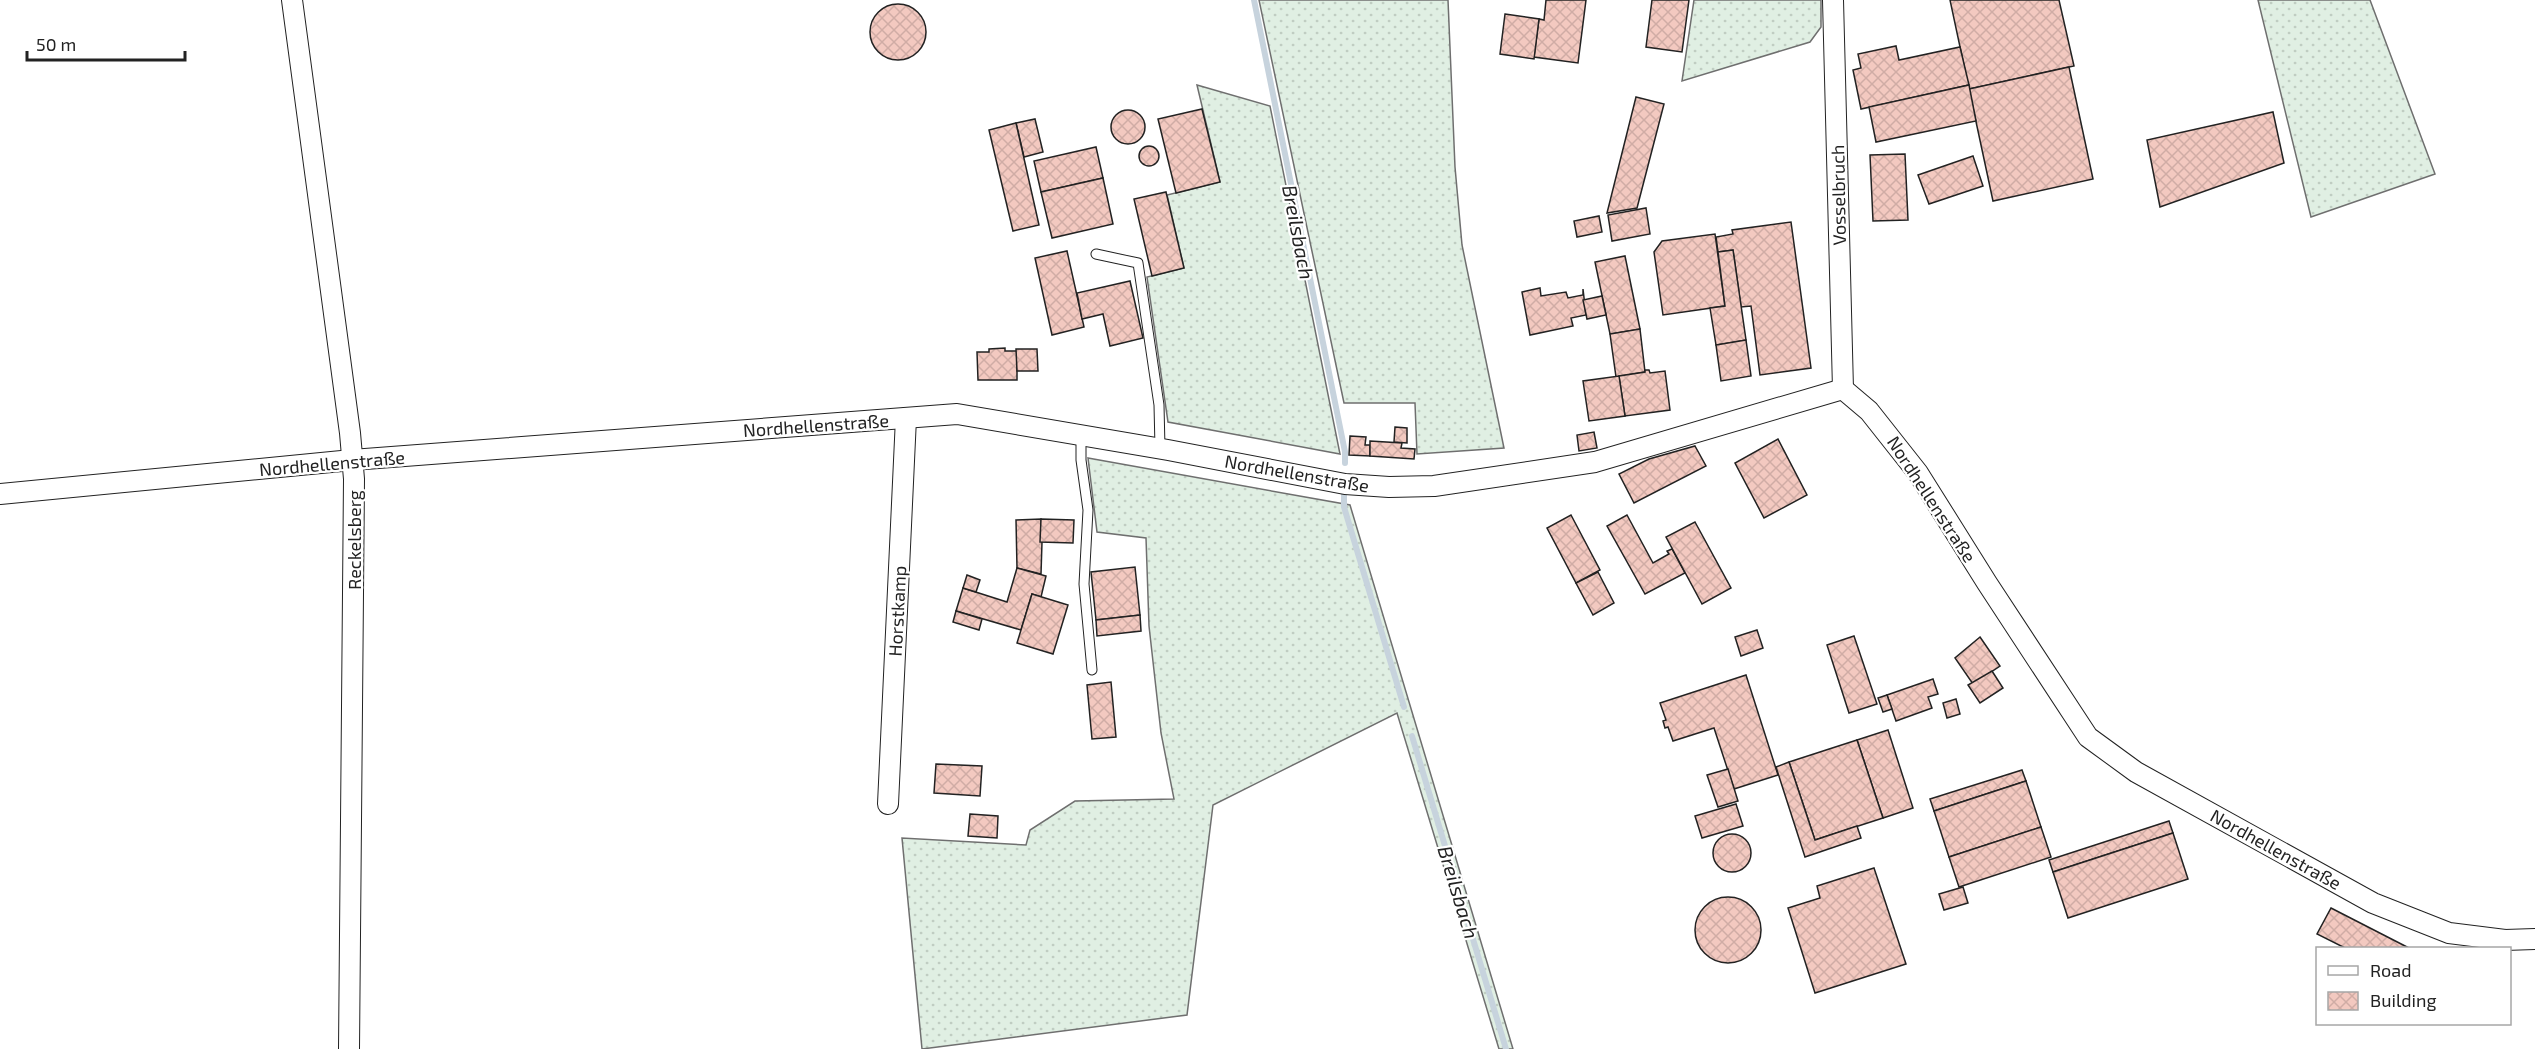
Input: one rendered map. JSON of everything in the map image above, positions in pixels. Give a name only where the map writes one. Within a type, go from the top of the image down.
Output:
[{"type":"street","name":"Reckelsberg","points":[[291,0],[352,460],[354,491],[349,1049]]},
{"type":"street","name":"Vosselbruch","points":[[1833,0],[1843,389]]},
{"type":"street","name":"Nordhellenstraße","points":[[0,494],[352,460],[957,414],[1160,448],[1345,484],[1389,487],[1434,486],[1595,462],[1843,389],[1869,411],[1918,473],[2088,737],[2136,772],[2373,903],[2449,933],[2505,940],[2535,939]]},
{"type":"street","name":"Horstkamp","points":[[888,804],[906,418]]},
{"type":"lane","points":[[1096,254],[1138,263],[1159,405],[1160,448]]},
{"type":"lane","points":[[1081,435],[1081,460],[1088,510],[1084,584],[1092,670]]},
{"type":"green space","points":[[1259,0],[1448,0],[1455,167],[1462,245],[1504,448],[1417,454],[1415,403],[1344,403]]},
{"type":"green space","points":[[1694,0],[1821,0],[1821,27],[1810,42],[1682,81]]},
{"type":"green space","points":[[2258,0],[2370,0],[2435,174],[2311,217]]},
{"type":"green space","points":[[1197,85],[1270,106],[1340,454],[1168,422],[1147,277],[1184,268],[1167,195],[1220,182]]},
{"type":"green space","points":[[1088,458],[1350,505],[1513,1049],[1499,1049],[1397,713],[1213,805],[1187,1015],[922,1049],[902,838],[1026,845],[1030,830],[1075,801],[1174,799],[1161,733],[1149,626],[1146,538],[1097,532]]},
{"type":"building","points":[[1546,0],[1586,0],[1578,63],[1534,57],[1539,19],[1544,20]]},
{"type":"building","points":[[1652,0],[1689,0],[1682,52],[1646,47]]},
{"type":"building","points":[[1950,0],[2059,0],[2074,66],[1969,89]]},
{"type":"building","points":[[892,4],[904,4],[914,8],[922,16],[926,32],[922,48],[914,56],[904,60],[892,60],[882,56],[874,48],[870,38],[870,26],[874,16],[882,8]]},
{"type":"building","points":[[1505,14],[1539,19],[1534,59],[1500,54]]},
{"type":"building","points":[[1896,46],[1899,60],[1960,47],[1969,85],[1861,109],[1853,70],[1861,68],[1858,54]]},
{"type":"building","points":[[2069,67],[2093,179],[1993,201],[1969,89]]},
{"type":"building","points":[[1969,85],[1976,121],[1876,142],[1869,107]]},
{"type":"building","points":[[1636,97],[1664,104],[1637,208],[1607,213]]},
{"type":"building","points":[[1202,109],[1220,182],[1176,193],[1158,119]]},
{"type":"building","points":[[1128,110],[1140,115],[1145,127],[1140,139],[1128,144],[1116,139],[1111,127],[1116,115]]},
{"type":"building","points":[[2273,112],[2284,163],[2160,207],[2147,140]]},
{"type":"building","points":[[1035,119],[1043,152],[1024,157],[1016,123]]},
{"type":"building","points":[[1016,123],[1039,225],[1013,231],[989,130]]},
{"type":"building","points":[[1145,146],[1153,146],[1159,152],[1159,160],[1153,166],[1145,166],[1139,160],[1139,152]]},
{"type":"building","points":[[1096,147],[1103,178],[1041,192],[1034,161]]},
{"type":"building","points":[[1905,154],[1908,220],[1873,221],[1870,155]]},
{"type":"building","points":[[1973,156],[1983,186],[1929,204],[1918,175]]},
{"type":"building","points":[[1103,178],[1113,224],[1052,238],[1041,192]]},
{"type":"building","points":[[1166,192],[1184,268],[1152,276],[1134,199]]},
{"type":"building","points":[[1646,208],[1650,234],[1612,241],[1608,215]]},
{"type":"building","points":[[1599,216],[1602,232],[1577,237],[1574,221]]},
{"type":"building","points":[[1791,222],[1811,368],[1760,375],[1751,306],[1741,307],[1733,250],[1718,252],[1716,237],[1733,234],[1732,230]]},
{"type":"building","points":[[1715,234],[1725,306],[1663,315],[1654,252],[1662,241]]},
{"type":"building","points":[[1733,250],[1746,340],[1716,345],[1710,308],[1725,306],[1718,252]]},
{"type":"building","points":[[1067,251],[1084,327],[1052,335],[1035,258]]},
{"type":"building","points":[[1625,256],[1640,329],[1610,334],[1595,262]]},
{"type":"building","points":[[1130,281],[1143,338],[1110,346],[1103,314],[1082,319],[1077,293]]},
{"type":"building","points":[[1540,288],[1541,296],[1566,292],[1568,298],[1583,295],[1583,289],[1586,315],[1571,318],[1573,326],[1530,335],[1522,292]]},
{"type":"building","points":[[1602,296],[1606,315],[1587,319],[1583,300]]},
{"type":"building","points":[[1640,329],[1645,372],[1616,377],[1610,334]]},
{"type":"building","points":[[1746,340],[1751,376],[1721,381],[1716,345]]},
{"type":"building","points":[[1005,348],[1005,351],[1017,351],[1017,380],[978,380],[977,352]]},
{"type":"building","points":[[1016,349],[1037,349],[1038,371],[1017,371]]},
{"type":"building","points":[[1649,370],[1650,373],[1665,371],[1670,410],[1625,416],[1619,376],[1645,372]]},
{"type":"building","points":[[1619,376],[1625,416],[1589,421],[1583,381]]},
{"type":"building","points":[[1395,427],[1407,428],[1407,443],[1394,442]]},
{"type":"building","points":[[1594,432],[1597,448],[1579,451],[1577,435]]},
{"type":"building","points":[[1350,436],[1366,437],[1365,445],[1370,445],[1370,456],[1349,455]]},
{"type":"building","points":[[1778,439],[1807,495],[1764,518],[1735,463]]},
{"type":"building","points":[[1370,441],[1402,443],[1401,448],[1415,449],[1414,459],[1370,456]]},
{"type":"building","points":[[1695,446],[1706,466],[1634,503],[1619,474],[1649,459]]},
{"type":"building","points":[[1571,515],[1600,570],[1576,583],[1547,528]]},
{"type":"building","points":[[1627,515],[1653,563],[1669,554],[1667,551],[1672,549],[1685,573],[1645,594],[1607,526]]},
{"type":"building","points":[[1041,519],[1041,574],[1017,568],[1016,520]]},
{"type":"building","points":[[1041,519],[1074,520],[1073,543],[1040,542]]},
{"type":"building","points":[[1695,522],[1731,588],[1702,604],[1666,537]]},
{"type":"building","points":[[1135,567],[1140,615],[1096,620],[1091,572]]},
{"type":"building","points":[[1017,568],[1046,576],[1041,597],[1032,594],[1021,630],[956,611],[963,588],[1007,602]]},
{"type":"building","points":[[1598,572],[1614,603],[1593,615],[1576,583]]},
{"type":"building","points":[[967,575],[980,580],[976,592],[963,588]]},
{"type":"building","points":[[1032,594],[1068,605],[1053,654],[1017,643]]},
{"type":"building","points":[[956,611],[982,619],[979,630],[953,622]]},
{"type":"building","points":[[1140,615],[1141,631],[1097,636],[1096,620]]},
{"type":"building","points":[[1757,630],[1763,648],[1741,656],[1735,637]]},
{"type":"building","points":[[1854,636],[1877,704],[1849,713],[1827,645]]},
{"type":"building","points":[[1980,637],[2000,666],[1973,684],[1955,658]]},
{"type":"building","points":[[1992,671],[2003,688],[1980,703],[1968,685]]},
{"type":"building","points":[[1746,675],[1778,775],[1734,789],[1714,728],[1673,741],[1668,727],[1665,728],[1663,721],[1666,720],[1660,703]]},
{"type":"building","points":[[1933,679],[1938,694],[1928,697],[1932,708],[1896,721],[1887,695]]},
{"type":"building","points":[[1111,682],[1116,737],[1092,739],[1087,685]]},
{"type":"building","points":[[1887,695],[1892,709],[1883,712],[1878,698]]},
{"type":"building","points":[[1956,699],[1960,714],[1947,718],[1943,703]]},
{"type":"building","points":[[1888,730],[1913,808],[1883,818],[1857,740]]},
{"type":"building","points":[[1857,740],[1883,818],[1815,840],[1789,762]]},
{"type":"building","points":[[1789,762],[1815,840],[1857,826],[1861,838],[1805,857],[1776,767]]},
{"type":"building","points":[[936,764],[982,766],[980,796],[934,793]]},
{"type":"building","points":[[1728,769],[1738,801],[1718,807],[1707,775]]},
{"type":"building","points":[[2022,770],[2026,781],[1934,811],[1930,799]]},
{"type":"building","points":[[2026,781],[2041,827],[1949,857],[1934,811]]},
{"type":"building","points":[[1736,804],[1743,826],[1702,838],[1695,816]]},
{"type":"building","points":[[970,814],[998,816],[997,838],[968,836]]},
{"type":"building","points":[[2169,821],[2173,833],[2053,872],[2049,860]]},
{"type":"building","points":[[2041,827],[2051,857],[1959,887],[1949,857]]},
{"type":"building","points":[[2173,833],[2188,879],[2068,918],[2053,872]]},
{"type":"building","points":[[1732,834],[1746,839],[1751,853],[1746,867],[1732,872],[1718,867],[1713,853],[1718,839]]},
{"type":"building","points":[[1874,868],[1906,964],[1815,993],[1788,908],[1820,898],[1817,886]]},
{"type":"building","points":[[1963,887],[1968,903],[1944,910],[1939,894]]},
{"type":"building","points":[[1728,897],[1740,900],[1751,907],[1758,918],[1761,930],[1758,942],[1751,953],[1740,960],[1728,963],[1716,960],[1705,953],[1698,942],[1695,930],[1698,918],[1705,907],[1716,900]]},
{"type":"building","points":[[2331,908],[2407,947],[2343,947],[2317,934]]},
{"type":"waterway","name":"Breilsbach","points":[[1254,0],[1345,452],[1345,463]]},
{"type":"waterway","name":"Breilsbach","points":[[1344,494],[1344,507],[1404,707]]},
{"type":"waterway","name":"Breilsbach","points":[[1412,736],[1506,1049]]}]
